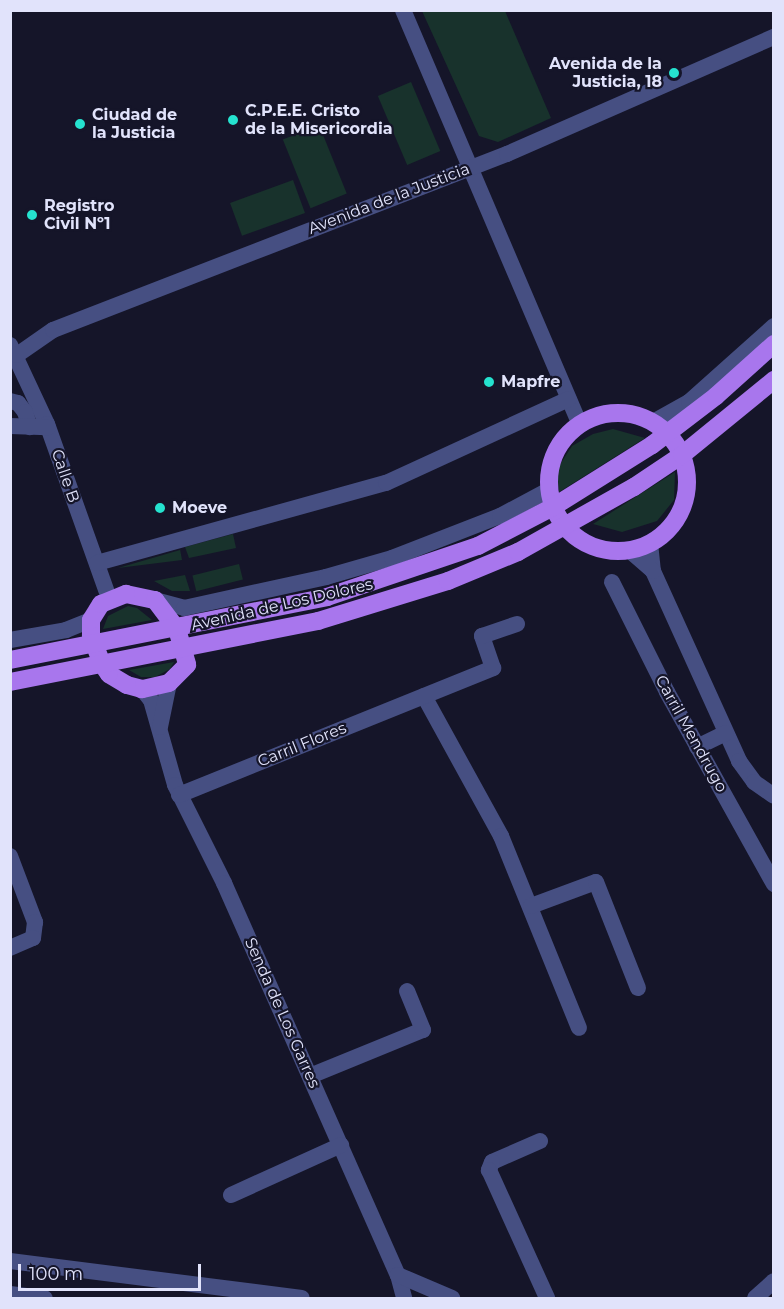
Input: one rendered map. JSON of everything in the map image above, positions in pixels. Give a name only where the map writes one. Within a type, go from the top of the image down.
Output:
[{"type":"main road","name":"Avenida de Los Dolores","points":[[10,660],[177,629],[378,583],[478,546],[551,499],[668,434],[774,344]]},
{"type":"main road","name":"Avenida de Los Dolores","points":[[10,682],[318,621],[400,598],[518,552],[566,527],[682,455],[774,380]]},
{"type":"main road","points":[[616,413],[653,422],[668,434],[682,455],[687,480],[685,499],[672,524],[650,543],[629,550],[609,550],[589,544],[566,527],[551,499],[552,460],[559,446],[580,424],[616,413]]},
{"type":"main road","points":[[132,594],[155,600],[177,629],[185,648],[187,665],[169,683],[142,689],[117,680],[102,664],[94,644],[91,620],[97,608],[109,598],[132,594]]},
{"type":"street","points":[[403,10],[580,424]]},
{"type":"street","name":"Avenida de la Justicia","points":[[14,350],[53,330],[470,168],[774,37]]},
{"type":"street","points":[[653,422],[689,402],[774,326]]},
{"type":"street","name":"Calle B","points":[[14,350],[48,428],[109,598]]},
{"type":"street","points":[[97,563],[386,483],[568,399]]},
{"type":"street","points":[[10,401],[26,412],[30,427]]},
{"type":"street","points":[[10,426],[48,428]]},
{"type":"street","points":[[155,600],[184,608],[326,577],[392,558],[500,516],[551,499]]},
{"type":"street","points":[[650,543],[653,571],[726,733],[754,782],[774,796]]},
{"type":"street","points":[[629,550],[653,571]]},
{"type":"street","name":"Carril Mendrugo","points":[[612,582],[698,747],[774,884]]},
{"type":"street","points":[[10,640],[66,630],[91,620]]},
{"type":"street","name":"Carril Flores","points":[[179,795],[493,669],[482,636],[517,624]]},
{"type":"street","points":[[160,728],[169,683]]},
{"type":"street","name":"Senda de Los Garres","points":[[142,689],[151,700],[179,795],[224,883],[341,1145],[398,1275],[404,1299]]},
{"type":"street","points":[[424,696],[501,836],[579,1028]]},
{"type":"street","points":[[698,747],[726,733]]},
{"type":"street","points":[[10,856],[35,922],[33,938],[10,948]]},
{"type":"street","points":[[531,906],[596,882],[638,988]]},
{"type":"street","points":[[310,1076],[423,1030],[407,991]]},
{"type":"street","points":[[540,1141],[492,1162],[489,1170],[547,1299]]},
{"type":"street","points":[[231,1195],[341,1145]]},
{"type":"street","points":[[10,1261],[302,1299]]},
{"type":"street","points":[[398,1275],[452,1299]]},
{"type":"street","points":[[755,1299],[774,1281]]},
{"type":"street","points":[[10,1294],[45,1299]]},
{"type":"green space","points":[[422,11],[505,11],[551,118],[498,142],[479,136]]},
{"type":"green space","points":[[411,82],[440,151],[407,165],[378,96]]},
{"type":"green space","points":[[319,125],[347,194],[311,208],[283,140]]},
{"type":"green space","points":[[293,180],[305,213],[242,236],[230,203]]},
{"type":"green space","points":[[613,429],[645,438],[559,492],[557,469],[572,446],[593,434]]},
{"type":"green space","points":[[675,472],[674,500],[657,521],[622,532],[593,524]]},
{"type":"green space","points":[[233,534],[236,548],[189,558],[185,547]]},
{"type":"green space","points":[[180,550],[182,560],[118,568]]},
{"type":"green space","points":[[239,564],[243,580],[196,591],[192,576]]},
{"type":"green space","points":[[185,575],[190,591],[172,591],[154,581]]},
{"type":"green space","points":[[128,606],[137,608],[152,620],[103,629],[108,616]]},
{"type":"green space","points":[[174,662],[170,669],[155,677],[141,677],[129,670]]},
{"type":"place","name":"Avenida de la Justicia, 18","points":[[674,73]]},
{"type":"place","name":"C.P.E.E. Cristo de la Misericordia","points":[[233,120]]},
{"type":"place","name":"Ciudad de la Justicia","points":[[80,124]]},
{"type":"place","name":"Registro Civil Nº1","points":[[32,215]]},
{"type":"place","name":"Mapfre","points":[[489,382]]},
{"type":"place","name":"Moeve","points":[[160,508]]}]
